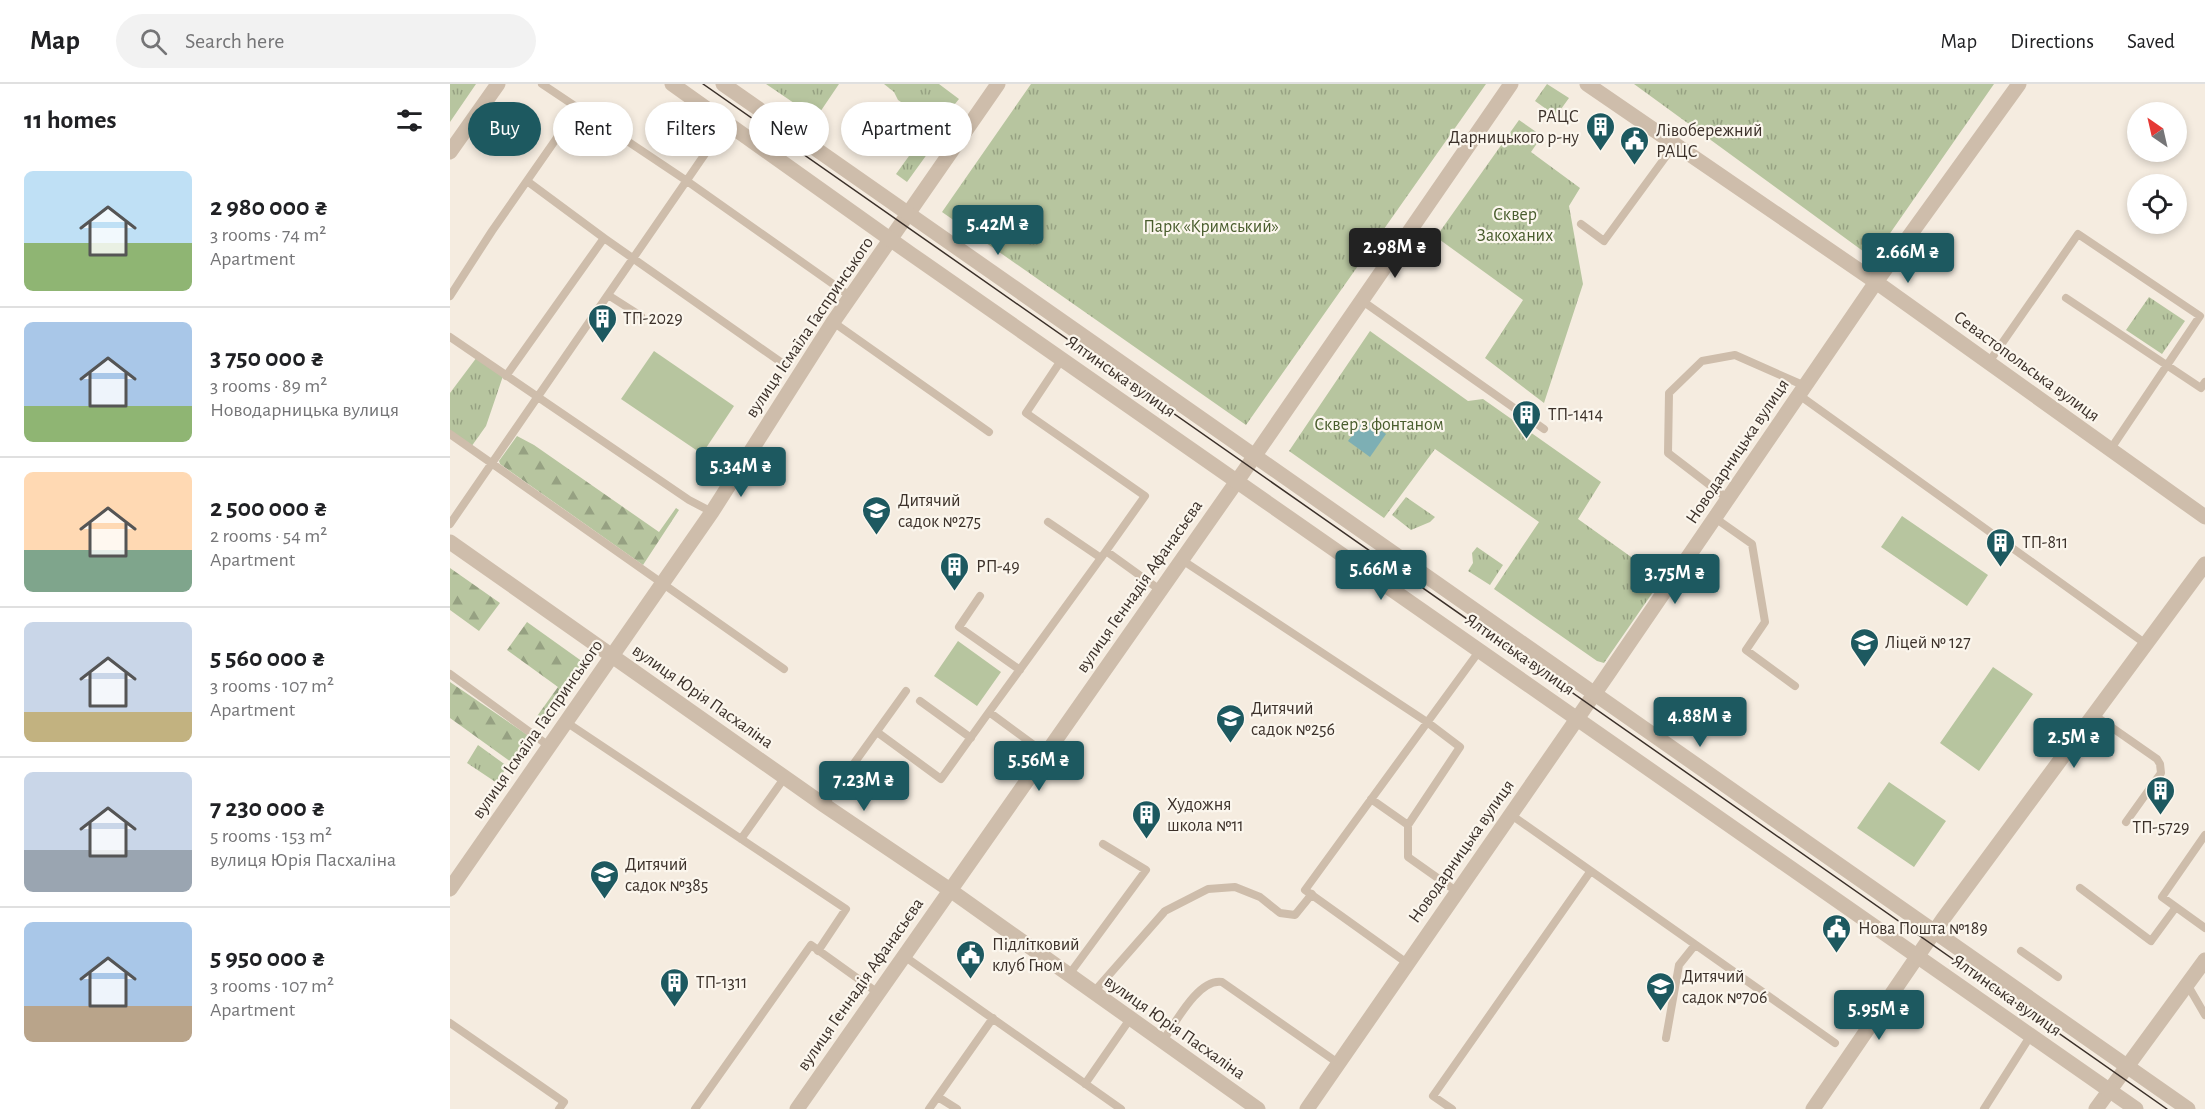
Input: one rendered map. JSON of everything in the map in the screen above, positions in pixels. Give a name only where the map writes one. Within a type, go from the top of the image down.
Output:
[{"type":"street","points":[[450,152],[498,84]]},
{"type":"street","name":"Ялтинська вулиця","points":[[672,84],[699,102]]},
{"type":"street","name":"Ялтинська вулиця","points":[[723,84],[2188,1109]]},
{"type":"street","name":"вулиця Ісмаїла Гаспринського","points":[[450,889],[712,512],[850,296],[998,84]]},
{"type":"street","name":"вулиця Геннадія Афанасьєва","points":[[797,1109],[1182,560],[1511,84]]},
{"type":"street","name":"Севастопольська вулиця","points":[[1587,84],[1876,282],[2205,517]]},
{"type":"street","name":"Новодарницька вулиця","points":[[1307,1109],[1876,282],[2019,84]]},
{"type":"street","name":"Ялтинська вулиця","points":[[737,128],[1062,359],[2136,1109]]},
{"type":"street","name":"вулиця Юрія Пасхаліна","points":[[450,542],[824,805],[950,890],[1258,1109]]},
{"type":"street","points":[[1813,1109],[1917,955],[2205,564]]},
{"type":"street","points":[[2096,1109],[2205,960]]},
{"type":"lane","points":[[542,84],[567,102]]},
{"type":"lane","points":[[450,296],[553,144]]},
{"type":"lane","points":[[1581,224],[1604,241],[1675,144]]},
{"type":"lane","points":[[633,146],[850,296]]},
{"type":"lane","points":[[450,524],[704,156]]},
{"type":"lane","points":[[527,181],[785,365]]},
{"type":"lane","points":[[1989,362],[2078,234],[2200,316],[2110,450]]},
{"type":"lane","points":[[506,376],[604,238]]},
{"type":"lane","points":[[608,295],[641,316]]},
{"type":"lane","points":[[2066,298],[2201,388],[2205,382]]},
{"type":"lane","points":[[1361,300],[1544,429]]},
{"type":"lane","points":[[833,322],[989,432]]},
{"type":"lane","points":[[450,336],[537,398],[689,500],[712,512]]},
{"type":"lane","points":[[1728,499],[1668,453],[1669,393],[1702,361],[1735,355],[1802,391],[2146,644]]},
{"type":"lane","points":[[877,732],[941,779],[1145,496],[1026,413],[1062,359]]},
{"type":"lane","points":[[450,434],[784,669]]},
{"type":"lane","points":[[1715,518],[1752,544],[1765,622],[1746,650],[1795,686]]},
{"type":"lane","points":[[1048,522],[1160,590]]},
{"type":"lane","points":[[1182,560],[1460,747],[1408,825],[1408,857],[1456,891]]},
{"type":"lane","points":[[980,596],[959,627],[1020,670]]},
{"type":"lane","points":[[1407,963],[1305,890],[1480,650]]},
{"type":"lane","points":[[450,674],[549,746]]},
{"type":"lane","points":[[824,805],[906,691]]},
{"type":"lane","points":[[920,701],[971,738]]},
{"type":"lane","points":[[989,712],[1046,754]]},
{"type":"lane","points":[[2094,715],[2157,759],[2160,764],[2161,773],[2126,822]]},
{"type":"lane","points":[[566,722],[846,909],[818,951]]},
{"type":"lane","points":[[741,838],[784,777]]},
{"type":"lane","points":[[1371,799],[1408,825]]},
{"type":"lane","points":[[1509,814],[1835,1043]]},
{"type":"lane","points":[[2205,835],[2162,897],[2205,928]]},
{"type":"lane","points":[[1068,976],[1146,870],[1103,844]]},
{"type":"lane","points":[[1452,1109],[1433,1096],[1590,872]]},
{"type":"lane","points":[[1093,993],[1165,911],[1195,895],[1208,890],[1235,887],[1260,897],[1281,913],[1295,915],[1312,894]]},
{"type":"lane","points":[[2080,888],[2151,941],[2176,907]]},
{"type":"lane","points":[[695,1109],[811,945],[878,993]]},
{"type":"lane","points":[[1666,1038],[1679,965],[1695,945]]},
{"type":"lane","points":[[2021,951],[2058,977]]},
{"type":"lane","points":[[904,957],[1121,1109]]},
{"type":"lane","points":[[1162,1042],[1199,989],[1214,981],[1222,982],[1338,1063]]},
{"type":"lane","points":[[2187,984],[2205,1015]]},
{"type":"lane","points":[[929,1109],[993,1018]]},
{"type":"lane","points":[[1085,1084],[1130,1019]]},
{"type":"lane","points":[[450,1023],[564,1102],[559,1109]]},
{"type":"lane","points":[[1984,1109],[2031,1035]]},
{"type":"lane","points":[[938,1097],[957,1109]]},
{"type":"green space","points":[[450,84],[476,84],[450,122]]},
{"type":"green space","points":[[766,84],[839,84],[827,102],[792,102]]},
{"type":"green space","points":[[884,84],[939,84],[959,99],[957,102],[901,102]]},
{"type":"green space","name":"Парк «Кримський»","points":[[1031,84],[1486,84],[1246,425],[942,212]]},
{"type":"green space","points":[[1547,84],[1569,98],[1556,116],[1535,101]]},
{"type":"green space","points":[[1634,84],[1994,84],[1877,252],[1867,254]]},
{"type":"green space","name":"Сквер Закоханих","points":[[1519,120],[1542,136],[1531,152],[1580,188],[1569,206],[1583,284],[1544,403],[1485,358],[1523,300],[1436,237]]},
{"type":"green space","points":[[909,156],[926,156],[907,182],[896,174]]},
{"type":"green space","points":[[2149,297],[2185,321],[2162,354],[2126,330]]},
{"type":"green space","name":"Сквер з фонтаном","points":[[1370,331],[1468,401],[1483,399],[1601,482],[1578,519],[1662,579],[1604,663],[1597,661],[1494,589],[1539,522],[1435,449],[1384,518],[1289,451]]},
{"type":"green space","points":[[654,351],[734,406],[702,454],[621,399]]},
{"type":"green space","points":[[477,357],[503,376],[486,426],[471,447],[450,432],[450,393]]},
{"type":"green space","points":[[517,436],[534,445],[659,532],[676,508],[679,510],[643,565],[500,464],[499,461]]},
{"type":"green space","points":[[1406,497],[1435,517],[1430,522],[1411,530],[1392,515]]},
{"type":"green space","points":[[1902,516],[1988,575],[1967,606],[1881,547]]},
{"type":"green space","points":[[1477,547],[1503,565],[1490,585],[1468,571],[1473,563],[1472,553]]},
{"type":"green space","points":[[450,568],[500,603],[479,631],[450,610]]},
{"type":"green space","points":[[527,622],[583,662],[540,723],[535,719],[558,687],[507,650]]},
{"type":"green space","points":[[958,641],[1001,672],[977,706],[934,676]]},
{"type":"green space","points":[[1993,667],[2033,694],[1979,771],[1940,743]]},
{"type":"green space","points":[[450,682],[529,736],[511,762],[450,718]]},
{"type":"green space","points":[[478,745],[507,766],[497,783],[467,763]]},
{"type":"green space","points":[[1889,782],[1946,821],[1914,867],[1857,828]]},
{"type":"water","points":[[1364,419],[1386,434],[1370,457],[1348,441]]},
{"type":"tram line","points":[[703,84],[2167,1109]]},
{"type":"place","name":"РАЦС Дарницького р-ну","points":[[1600,152]]},
{"type":"place","name":"Лівобережний РАЦС","points":[[1635,166]]},
{"type":"place","name":"ТП-2029","points":[[602,344]]},
{"type":"place","name":"ТП-1414","points":[[1527,440]]},
{"type":"place","name":"Дитячий садок №275","points":[[877,536]]},
{"type":"place","name":"ТП-811","points":[[2001,568]]},
{"type":"place","name":"РП-49","points":[[955,592]]},
{"type":"place","name":"Ліцей № 127","points":[[1864,668]]},
{"type":"place","name":"Дитячий садок №256","points":[[1230,744]]},
{"type":"place","name":"ТП-5729","points":[[2161,816]]},
{"type":"place","name":"Художня школа №11","points":[[1146,840]]},
{"type":"place","name":"Дитячий садок №385","points":[[604,900]]},
{"type":"place","name":"Нова Пошта №189","points":[[1837,954]]},
{"type":"place","name":"Підлітковий клуб Гном","points":[[971,980]]},
{"type":"place","name":"ТП-1311","points":[[675,1008]]},
{"type":"place","name":"Дитячий садок №706","points":[[1661,1012]]}]
